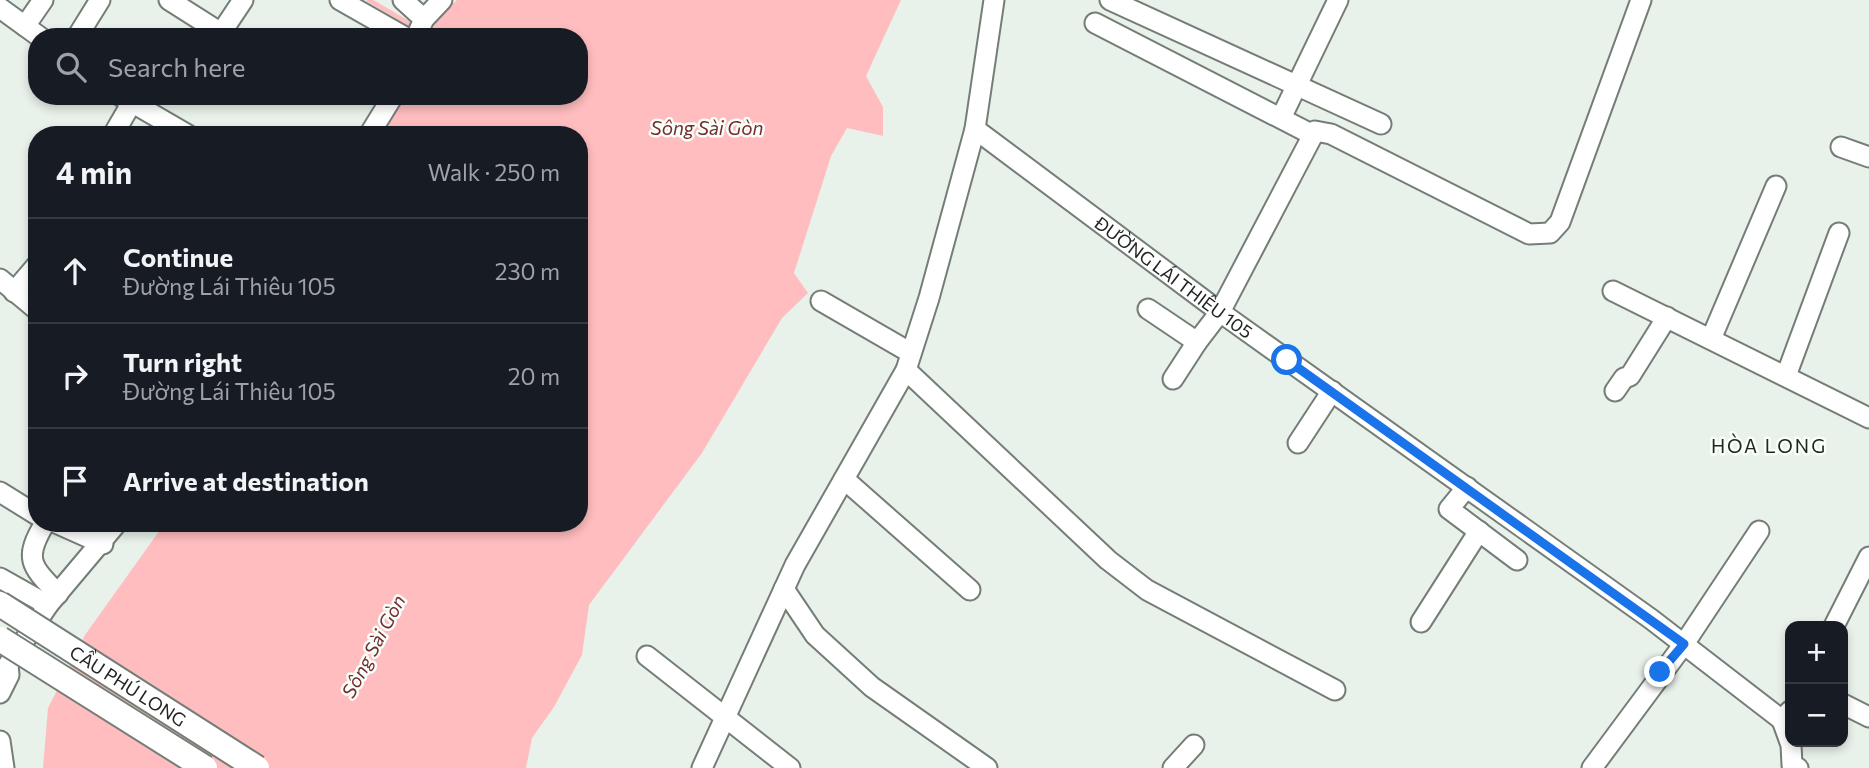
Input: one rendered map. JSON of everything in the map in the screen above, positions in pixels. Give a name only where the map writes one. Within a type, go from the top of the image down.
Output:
[{"type":"main road","name":"CẦU PHÚ LONG","points":[[0,604],[257,768]]},
{"type":"main road","name":"CẦU PHÚ LONG","points":[[0,639],[205,768]]},
{"type":"street","points":[[33,28],[43,0]]},
{"type":"street","points":[[83,28],[100,0]]},
{"type":"street","points":[[169,0],[213,28]]},
{"type":"street","points":[[224,28],[243,0]]},
{"type":"street","points":[[340,0],[389,28]]},
{"type":"street","points":[[403,0],[421,26],[442,0]]},
{"type":"street","points":[[702,768],[784,589],[909,362],[975,129],[994,0]]},
{"type":"street","points":[[1110,0],[1290,102],[1311,134]]},
{"type":"street","points":[[1290,102],[1338,0]]},
{"type":"street","points":[[1173,379],[1196,342],[1220,312],[1269,224],[1311,134],[1320,131],[1331,134],[1529,234],[1550,233],[1560,222],[1640,0]]},
{"type":"street","points":[[0,8],[28,28]]},
{"type":"street","points":[[1096,23],[1290,102],[1381,124]]},
{"type":"street","points":[[116,126],[124,105]]},
{"type":"street","points":[[135,105],[172,126]]},
{"type":"street","points":[[375,126],[387,105]]},
{"type":"street","name":"ĐƯỜNG LÁI THIÊU 105","points":[[975,129],[1220,312],[1328,397],[1467,487],[1785,714]]},
{"type":"street","points":[[1841,147],[1869,156]]},
{"type":"street","points":[[1711,339],[1776,186]]},
{"type":"street","points":[[1786,376],[1839,233]]},
{"type":"street","points":[[28,271],[7,286],[28,303]]},
{"type":"street","points":[[1613,291],[1869,418]]},
{"type":"street","points":[[821,301],[909,362],[1108,560],[1147,590],[1335,690]]},
{"type":"street","points":[[1148,309],[1196,342]]},
{"type":"street","points":[[1615,391],[1624,378],[1630,376],[1667,317]]},
{"type":"street","points":[[1298,443],[1328,397]]},
{"type":"street","points":[[844,479],[970,590]]},
{"type":"street","points":[[1467,487],[1449,509],[1517,560]]},
{"type":"street","points":[[0,492],[28,509]]},
{"type":"street","points":[[1421,622],[1479,531]]},
{"type":"street","points":[[1592,768],[1684,644],[1759,531]]},
{"type":"street","points":[[40,532],[30,555],[35,571],[53,599]]},
{"type":"street","points":[[76,532],[103,544]]},
{"type":"street","points":[[0,693],[9,675],[4,663],[53,599],[111,532]]},
{"type":"street","points":[[1837,621],[1869,557]]},
{"type":"street","points":[[0,578],[53,599]]},
{"type":"street","points":[[784,589],[815,635],[872,687],[987,768]]},
{"type":"street","points":[[647,656],[790,768]]},
{"type":"street","points":[[1848,706],[1869,717]]},
{"type":"street","points":[[0,741],[4,768]]},
{"type":"street","points":[[1173,768],[1194,745]]},
{"type":"street","points":[[1791,747],[1792,765],[1798,768]]},
{"type":"water","name":"Sông Sài Gòn","points":[[457,0],[901,0],[866,76],[883,107],[883,136],[847,128],[831,156],[794,273],[808,293],[782,318],[702,453],[589,605],[582,655],[554,707],[532,738],[526,768],[43,768],[48,708],[85,635],[159,532],[588,532],[588,126],[388,126],[399,105],[588,105],[588,28],[433,28],[439,16]]},
{"type":"waterway","points":[[369,0],[415,27]]},
{"type":"district","name":"HÒA LONG","points":[[1769,445]]},
{"type":"route","points":[[1287,360],[1684,644],[1660,672]]}]
